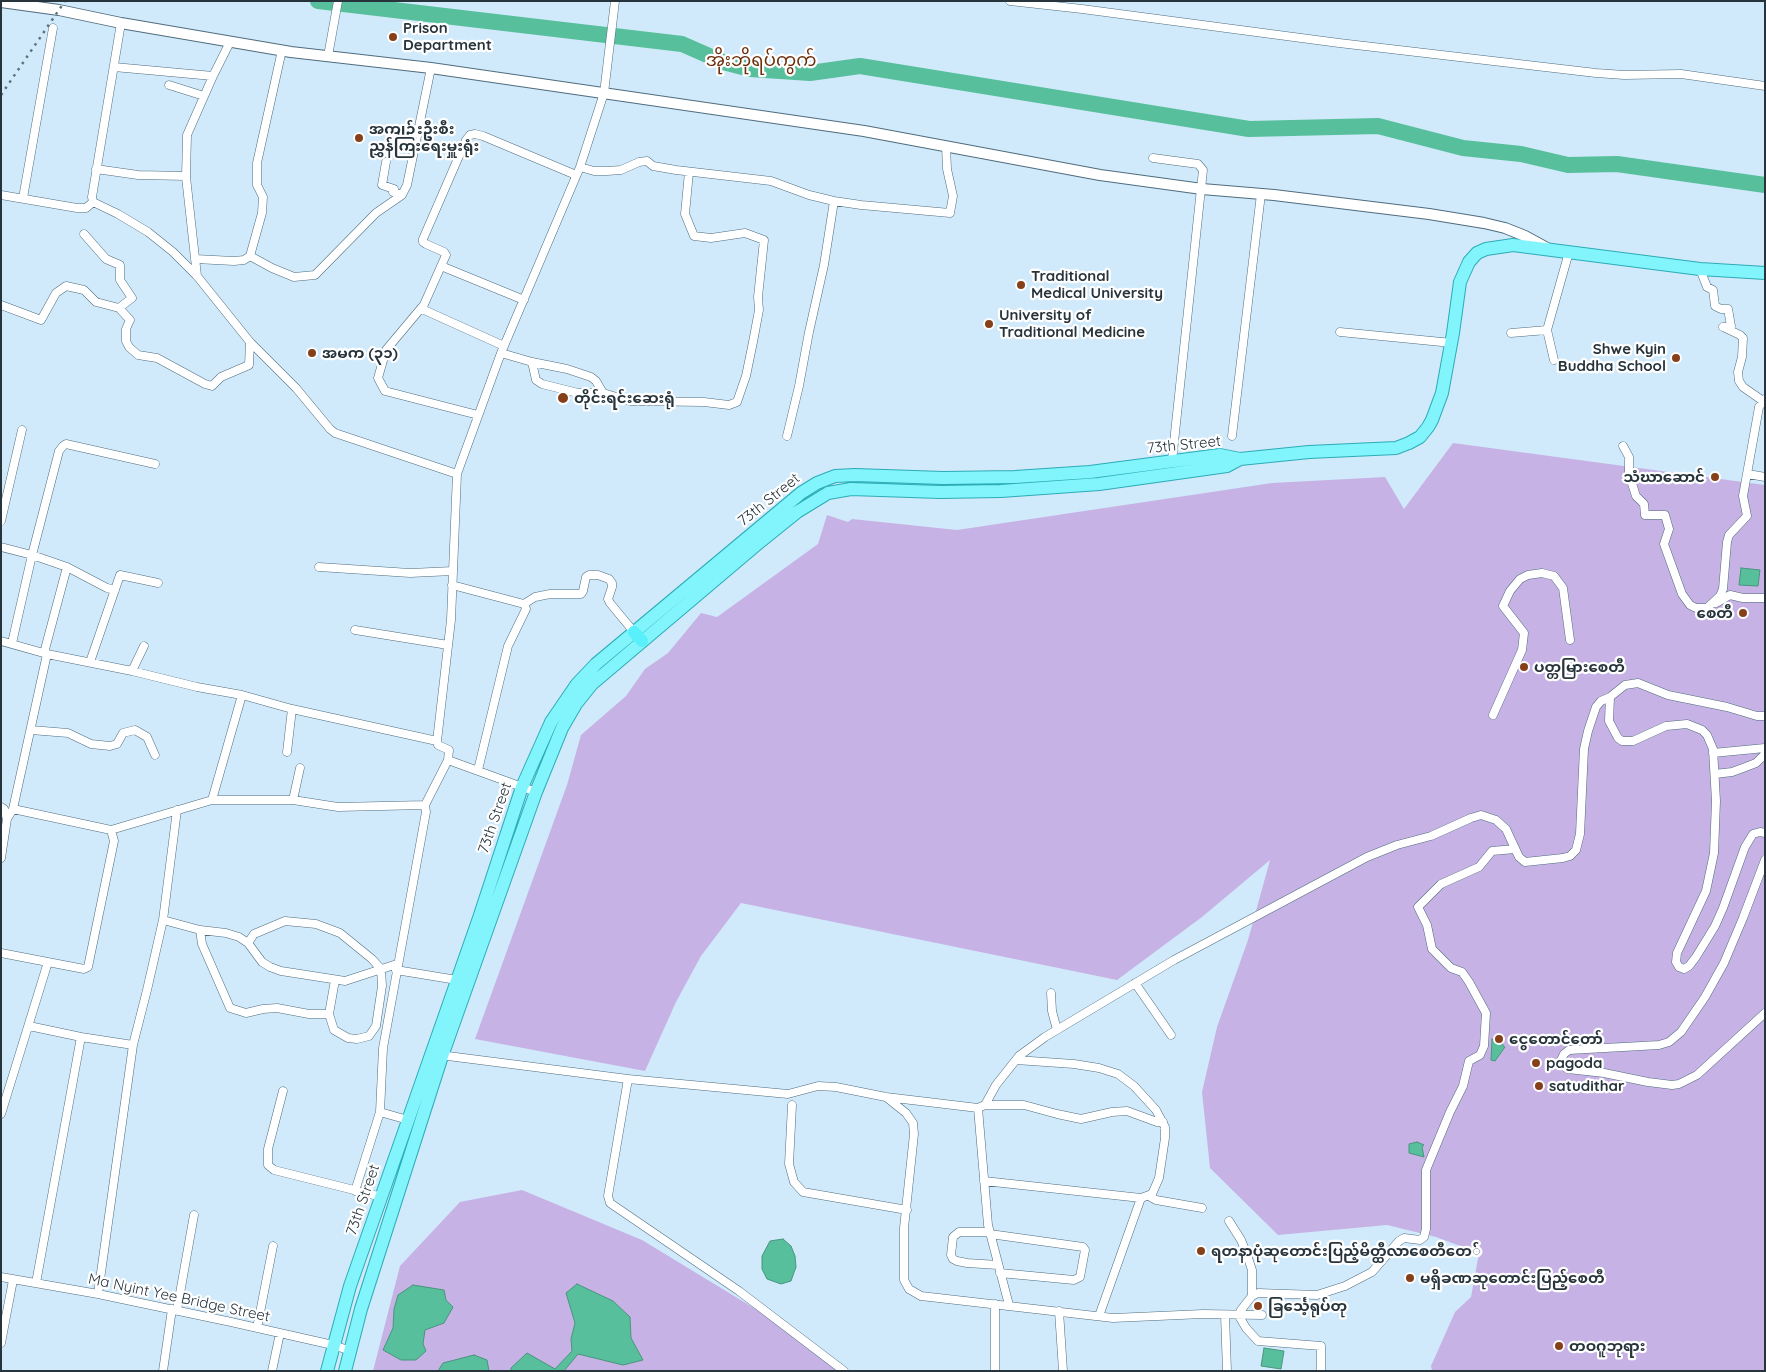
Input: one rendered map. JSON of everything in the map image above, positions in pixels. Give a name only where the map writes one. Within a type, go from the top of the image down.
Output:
[{"type":"main road","points":[[1240,459],[1309,452],[1396,448],[1420,436],[1432,420],[1442,393],[1452,343],[1460,282],[1469,262],[1477,253],[1486,249],[1513,245],[1700,269],[1765,273]]},
{"type":"main road","name":"73th Street","points":[[327,1371],[350,1286],[408,1120],[436,1054],[558,736],[576,704],[592,684],[638,636],[801,493],[827,478],[855,475],[943,478],[1015,477],[1090,472],[1220,455],[1240,459]]},
{"type":"main road","name":"73th Street","points":[[345,1371],[361,1309],[457,980],[522,788],[551,722],[577,684],[596,664],[638,636],[798,512],[828,493],[851,489],[940,492],[1001,491],[1099,484],[1227,466],[1240,459]]},
{"type":"street","points":[[328,56],[338,1]]},
{"type":"street","points":[[355,1191],[380,1112],[383,1048],[426,812],[425,805],[448,760],[449,750],[438,745],[438,741],[448,645],[457,474],[503,350],[580,167],[604,93],[615,1]]},
{"type":"street","points":[[1010,1],[1047,3],[1334,42],[1596,73],[1639,76],[1682,74],[1765,86]]},
{"type":"street","points":[[1,2],[59,10],[121,23],[282,50],[430,68],[774,117],[946,146],[1100,175],[1202,189],[1429,214],[1505,228],[1525,236],[1550,250]]},
{"type":"street","points":[[93,202],[96,169],[121,23]]},
{"type":"street","points":[[23,198],[53,28]]},
{"type":"street","points":[[197,276],[186,176],[187,135],[230,42]]},
{"type":"street","points":[[195,259],[234,261],[244,260],[250,256],[262,213],[263,197],[257,184],[257,163],[282,50]]},
{"type":"street","points":[[114,67],[213,76]]},
{"type":"street","points":[[250,256],[294,278],[315,275],[376,213],[402,195],[407,185],[430,68]]},
{"type":"street","points":[[169,85],[204,96]]},
{"type":"street","points":[[478,415],[385,390],[378,378],[386,350],[422,307],[446,253],[426,244],[423,239],[466,140],[470,135],[483,136],[576,175]]},
{"type":"street","points":[[580,167],[594,171],[608,171],[621,170],[639,162],[647,162],[653,166],[688,172],[772,181],[809,195],[834,201],[950,213],[953,196],[946,169],[946,146]]},
{"type":"street","points":[[1153,158],[1200,165],[1203,170],[1172,461]]},
{"type":"street","points":[[386,162],[382,185],[394,189],[393,192],[402,195]]},
{"type":"street","points":[[96,169],[138,175],[186,176]]},
{"type":"street","points":[[532,362],[536,380],[542,384],[578,393],[603,394],[630,401],[704,402],[729,405],[737,402],[746,376],[759,310],[758,297],[764,240],[745,233],[711,238],[694,236],[685,214],[688,172]]},
{"type":"street","points":[[1,194],[84,208],[93,202]]},
{"type":"street","points":[[1232,436],[1261,194]]},
{"type":"street","points":[[787,436],[824,265],[834,201]]},
{"type":"street","points":[[93,202],[148,232],[173,252],[197,276],[250,342],[296,388],[325,426],[335,433],[457,474]]},
{"type":"street","points":[[84,234],[106,259],[120,265],[120,280],[132,298],[119,308]]},
{"type":"street","points":[[1554,360],[1547,330],[1569,252]]},
{"type":"street","points":[[441,266],[524,300]]},
{"type":"street","points":[[1700,269],[1707,287],[1713,290],[1715,306],[1721,309],[1728,309],[1731,326],[1723,327],[1740,334],[1743,338],[1743,350],[1738,372],[1739,381],[1743,388],[1764,400],[1760,407],[1743,496],[1746,516],[1729,535],[1723,589],[1710,606]]},
{"type":"street","points":[[1,305],[41,320],[56,294],[66,286],[84,290],[96,302],[119,308],[130,320],[126,328],[126,341],[138,355],[157,358],[212,386],[221,377],[249,366],[250,342]]},
{"type":"street","points":[[422,307],[424,311],[503,350],[532,362],[567,369],[591,377],[596,381],[603,394]]},
{"type":"street","points":[[1512,333],[1547,330]]},
{"type":"street","points":[[1340,332],[1452,343]]},
{"type":"street","points":[[1,521],[22,430]]},
{"type":"street","points":[[12,644],[32,555],[59,451],[66,444],[155,464]]},
{"type":"street","points":[[1623,446],[1630,457],[1629,474],[1636,496],[1644,504],[1645,515],[1664,515],[1669,529],[1664,544],[1682,594],[1690,605],[1696,608],[1710,606],[1730,595],[1743,598],[1765,598]]},
{"type":"street","points":[[1748,474],[1765,477]]},
{"type":"street","points":[[1,547],[67,567],[107,588],[115,590]]},
{"type":"street","points":[[1,858],[7,818],[13,809],[31,730],[45,653],[67,567]]},
{"type":"street","points":[[320,567],[410,573],[453,571]]},
{"type":"street","points":[[1493,715],[1522,650],[1524,633],[1503,606],[1510,591],[1520,579],[1528,575],[1542,573],[1554,576],[1563,588],[1570,640]]},
{"type":"street","points":[[90,662],[120,575],[158,583]]},
{"type":"street","points":[[452,586],[524,604],[536,597],[550,594],[581,594],[586,577],[598,575],[609,579],[612,583],[608,599],[614,609],[638,636]]},
{"type":"street","points":[[478,770],[508,646],[526,609],[524,604]]},
{"type":"street","points":[[355,630],[448,645]]},
{"type":"street","points":[[1,641],[45,653],[197,687],[242,695],[292,709],[438,741]]},
{"type":"street","points":[[132,671],[144,646]]},
{"type":"street","points":[[1009,1305],[990,1233],[984,1181],[981,1107],[1016,1060],[1033,1045],[1174,960],[1350,865],[1384,850],[1431,836],[1471,818],[1485,816],[1500,823],[1506,829],[1519,857],[1528,863],[1563,858],[1574,854],[1580,834],[1584,749],[1588,731],[1600,701],[1610,697],[1625,684],[1638,683],[1668,695],[1727,707],[1757,716],[1765,716]]},
{"type":"street","points":[[212,800],[242,695]]},
{"type":"street","points":[[1610,697],[1609,721],[1618,738],[1632,741],[1666,726],[1687,724],[1702,730],[1707,735],[1713,753],[1716,823],[1714,854],[1702,902],[1677,953],[1676,962],[1679,966],[1684,969],[1696,957],[1715,926],[1745,847],[1754,834],[1765,833]]},
{"type":"street","points":[[287,752],[292,709]]},
{"type":"street","points":[[31,730],[68,733],[90,744],[110,746],[117,744],[123,733],[135,730],[147,736],[155,755]]},
{"type":"street","points":[[1713,753],[1765,748]]},
{"type":"street","points":[[1715,774],[1732,772],[1756,763],[1765,754]]},
{"type":"street","points":[[448,760],[536,792]]},
{"type":"street","points":[[293,800],[300,768]]},
{"type":"street","points":[[13,809],[112,830],[212,800],[293,800],[338,807],[425,805]]},
{"type":"street","points":[[1,807],[4,809],[7,818]]},
{"type":"street","points":[[98,1294],[132,1045],[163,920],[177,810]]},
{"type":"street","points":[[1,953],[84,969],[88,967],[114,841],[112,830]]},
{"type":"street","points":[[1320,1371],[1321,1346],[1258,1341],[1246,1328],[1239,1316],[1240,1310],[1252,1296],[1258,1294],[1317,1295],[1332,1291],[1372,1272],[1399,1241],[1404,1238],[1420,1240],[1424,1237],[1426,1229],[1426,1170],[1463,1086],[1469,1061],[1480,1055],[1484,1046],[1486,1013],[1462,972],[1451,968],[1432,949],[1427,925],[1418,907],[1441,884],[1479,867],[1492,851],[1515,849]]},
{"type":"street","points":[[1765,860],[1724,963],[1682,1032],[1669,1042],[1659,1044],[1570,1050],[1564,1054],[1561,1060],[1563,1066],[1568,1069],[1604,1073],[1648,1082],[1680,1084],[1697,1075],[1765,1013]]},
{"type":"street","points":[[163,920],[200,930],[226,933],[239,937],[248,943],[258,958],[270,967],[280,970],[345,981],[380,969],[397,967],[457,980]]},
{"type":"street","points":[[248,943],[254,934],[285,921],[316,924],[340,933],[362,949],[380,969],[382,986],[376,1026],[369,1036],[356,1039],[348,1038],[334,1030],[329,1014],[335,980]]},
{"type":"street","points":[[200,930],[202,944],[230,1008],[246,1013],[277,1008],[309,1014],[329,1014]]},
{"type":"street","points":[[1,1114],[48,962]]},
{"type":"street","points":[[1135,984],[1172,1035]]},
{"type":"street","points":[[1051,993],[1052,1011],[1057,1030]]},
{"type":"street","points":[[29,1026],[82,1038],[132,1045]]},
{"type":"street","points":[[36,1283],[82,1038]]},
{"type":"street","points":[[436,1054],[628,1079],[788,1094],[818,1086],[886,1097],[981,1107],[1024,1105],[1081,1119],[1112,1112],[1127,1112],[1157,1122],[1163,1122]]},
{"type":"street","points":[[1016,1060],[1086,1065],[1118,1074],[1134,1086],[1156,1110],[1163,1122],[1165,1138],[1161,1169],[1154,1192],[1145,1197],[1100,1316]]},
{"type":"street","points":[[628,1079],[608,1196],[610,1203],[613,1207],[739,1291],[844,1371]]},
{"type":"street","points":[[283,1091],[268,1149],[268,1165],[274,1170],[382,1197]]},
{"type":"street","points":[[886,1097],[906,1113],[913,1123],[914,1134],[904,1228],[903,1266],[904,1280],[909,1288],[921,1296],[1113,1318],[1162,1315],[1262,1315]]},
{"type":"street","points":[[792,1105],[789,1164],[794,1182],[803,1192],[907,1210]]},
{"type":"street","points":[[380,1112],[408,1120]]},
{"type":"street","points":[[984,1181],[1145,1197],[1202,1208]]},
{"type":"street","points":[[163,1371],[194,1215]]},
{"type":"street","points":[[1229,1221],[1241,1240],[1252,1270],[1252,1296]]},
{"type":"street","points":[[959,1232],[990,1233],[1083,1247],[1085,1250],[1080,1277],[1074,1280],[999,1269],[957,1261],[951,1255],[953,1238],[959,1232]]},
{"type":"street","points":[[257,1328],[273,1246]]},
{"type":"street","name":"Ma Nyint Yee Bridge Street","points":[[1,1277],[174,1310],[333,1345],[351,1351]]},
{"type":"street","points":[[1,1344],[13,1280]]},
{"type":"street","points":[[994,1371],[995,1304]]},
{"type":"street","points":[[1059,1311],[1063,1371]]},
{"type":"street","points":[[1225,1315],[1227,1371]]},
{"type":"street","points":[[272,1371],[280,1334]]},
{"type":"shaded area","points":[[1453,443],[1765,485],[1765,1371],[1432,1371],[1431,1366],[1455,1312],[1471,1297],[1479,1253],[1436,1237],[1387,1225],[1278,1235],[1210,1168],[1202,1092],[1217,1027],[1248,940],[1270,860],[1202,917],[1117,980],[741,903],[701,956],[676,1002],[645,1071],[475,1039],[567,785],[581,735],[626,696],[645,669],[668,653],[701,613],[717,617],[818,544],[827,515],[848,522],[852,519],[957,530],[1272,483],[1385,477],[1404,509]]},
{"type":"shaded area","points":[[1741,568],[1760,570],[1758,586],[1739,585]]},
{"type":"shaded area","points":[[1492,1039],[1502,1041],[1505,1047],[1495,1061],[1491,1060]]},
{"type":"shaded area","points":[[1417,1142],[1424,1145],[1422,1147],[1424,1157],[1409,1153],[1409,1144]]},
{"type":"shaded area","points":[[522,1190],[642,1240],[767,1316],[841,1371],[373,1371],[400,1266],[460,1202]]},
{"type":"shaded area","points":[[783,1239],[791,1246],[795,1256],[796,1267],[791,1281],[781,1284],[767,1279],[762,1269],[762,1256],[770,1241]]},
{"type":"shaded area","points":[[577,1284],[613,1301],[630,1317],[631,1338],[643,1360],[623,1365],[578,1354],[564,1371],[511,1371],[511,1368],[527,1353],[555,1369],[572,1351],[571,1339],[575,1323],[566,1293]]},
{"type":"shaded area","points":[[413,1285],[444,1290],[446,1300],[453,1307],[444,1323],[425,1330],[423,1344],[426,1351],[416,1360],[401,1360],[383,1350],[393,1328],[394,1309],[398,1295]]},
{"type":"shaded area","points":[[1264,1348],[1284,1351],[1281,1369],[1261,1366]]},
{"type":"shaded area","points":[[474,1355],[487,1360],[489,1371],[438,1371],[443,1363]]},
{"type":"waterway","points":[[318,1],[682,44],[723,62],[750,69],[810,73],[860,66],[1249,129],[1378,126],[1463,148],[1521,154],[1568,165],[1617,164],[1765,185]]},
{"type":"railway","points":[[1,95],[65,1]]},
{"type":"place","name":"Prison Department","points":[[393,37]]},
{"type":"place","name":"အကျဉ်းဦးစီး ညွှန်ကြးရေးမှူးရုံး","points":[[359,138]]},
{"type":"place","name":"Traditional Medical University","points":[[1021,285]]},
{"type":"place","name":"University of Traditional Medicine","points":[[989,324]]},
{"type":"place","name":"အမက (၃၁)","points":[[312,353]]},
{"type":"place","name":"Shwe Kyin Buddha School","points":[[1676,358]]},
{"type":"place","name":"တိုင်းရင်းဆေးရုံ","points":[[563,398]]},
{"type":"place","name":"သံဃာဆောင်","points":[[1715,477]]},
{"type":"place","name":"စေတီ","points":[[1743,613]]},
{"type":"place","name":"ပတ္တမြားစေတီ","points":[[1524,667]]},
{"type":"place","name":"ငွေတောင်တော်","points":[[1499,1039]]},
{"type":"place","name":"pagoda","points":[[1536,1063]]},
{"type":"place","name":"satudithar","points":[[1539,1086]]},
{"type":"place","name":"ရတနာပုံဆုတောင်းပြည့်မိတ္ထီလာစေတီတေ်","points":[[1201,1251]]},
{"type":"place","name":"မရှိခဏဆုတောင်းပြည့်စေတီ","points":[[1410,1278]]},
{"type":"place","name":"ခြင်္သေ့ရုပ်တု","points":[[1258,1306]]},
{"type":"place","name":"တဝဂူဘုရား","points":[[1559,1346]]},
{"type":"district","name":"အိုးဘိုရပ်ကွက်","points":[[761,61]]}]
